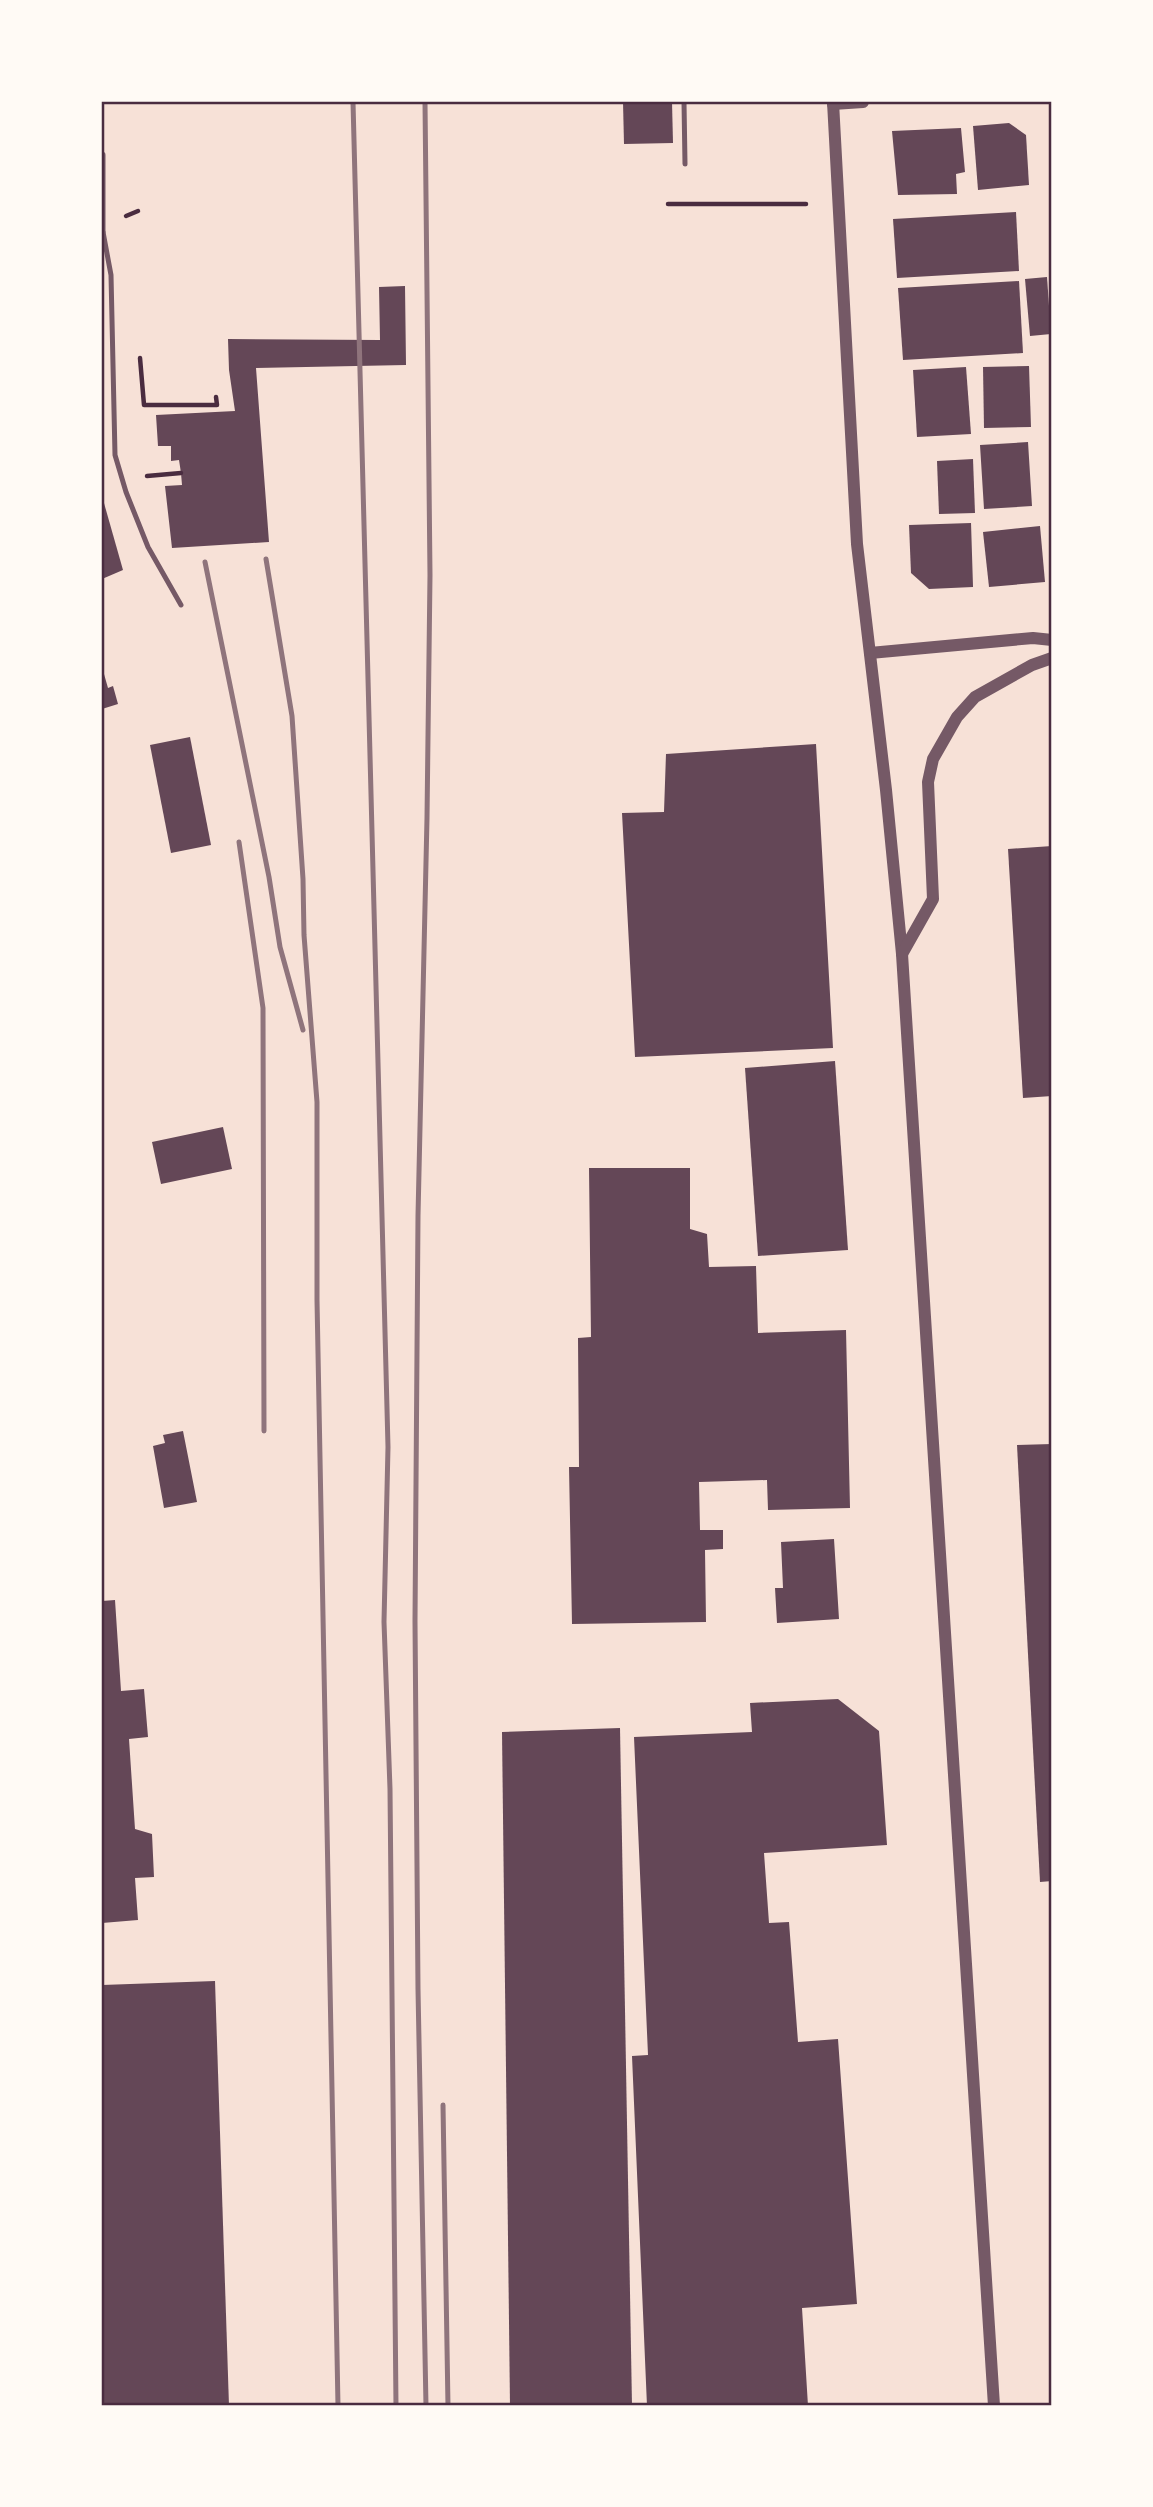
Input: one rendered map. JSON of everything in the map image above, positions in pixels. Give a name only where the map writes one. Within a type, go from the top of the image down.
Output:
[{"type":"street","points":[[863,102],[833,103],[857,544],[902,954],[995,2406]]},
{"type":"street","points":[[102,155],[102,232]]},
{"type":"street","points":[[870,653],[1033,638],[1052,640]]},
{"type":"street","points":[[902,954],[933,899],[928,782],[933,759],[957,717],[975,697],[1032,665],[1052,658]]},
{"type":"lane","points":[[684,102],[685,164]]},
{"type":"lane","points":[[102,232],[111,275],[115,454],[126,492],[148,547],[181,605]]},
{"type":"path","points":[[668,204],[806,204]]},
{"type":"path","points":[[140,354],[145,405],[217,405],[216,397]]},
{"type":"path","points":[[139,476],[181,474]]},
{"type":"building","points":[[623,102],[672,102],[673,143],[624,144]]},
{"type":"building","points":[[1009,123],[1026,135],[1029,185],[978,190],[973,126]]},
{"type":"building","points":[[961,128],[965,172],[956,174],[957,194],[898,195],[892,131]]},
{"type":"building","points":[[1016,212],[1019,271],[897,278],[893,219]]},
{"type":"building","points":[[1047,277],[1051,334],[1030,336],[1025,279]]},
{"type":"building","points":[[1019,281],[1023,353],[903,360],[898,288]]},
{"type":"building","points":[[405,286],[406,365],[256,368],[269,542],[172,548],[165,486],[182,485],[181,473],[179,460],[171,461],[171,446],[158,446],[156,415],[235,411],[228,339],[380,340],[379,287]]},
{"type":"building","points":[[1029,366],[1031,427],[984,428],[983,367]]},
{"type":"building","points":[[966,367],[971,434],[917,437],[913,370]]},
{"type":"building","points":[[1028,442],[1032,506],[984,509],[980,445]]},
{"type":"building","points":[[973,459],[975,513],[939,514],[937,461]]},
{"type":"building","points":[[102,496],[123,570],[102,579]]},
{"type":"building","points":[[971,523],[973,587],[929,589],[911,573],[909,525]]},
{"type":"building","points":[[1040,526],[1045,582],[989,587],[983,532]]},
{"type":"building","points":[[102,667],[108,688],[113,686],[118,704],[102,709]]},
{"type":"building","points":[[190,737],[211,845],[171,853],[150,745]]},
{"type":"building","points":[[816,744],[833,1048],[635,1057],[622,813],[664,812],[666,754]]},
{"type":"building","points":[[1052,846],[1052,1096],[1023,1098],[1008,849]]},
{"type":"building","points":[[835,1061],[848,1250],[758,1256],[745,1068]]},
{"type":"building","points":[[223,1127],[232,1169],[161,1184],[152,1142]]},
{"type":"building","points":[[589,1168],[690,1168],[690,1229],[707,1234],[709,1267],[756,1266],[758,1333],[846,1330],[850,1508],[768,1510],[767,1480],[699,1482],[700,1530],[723,1530],[723,1549],[705,1550],[706,1622],[572,1624],[569,1467],[579,1467],[578,1338],[591,1337]]},
{"type":"building","points":[[183,1431],[197,1502],[164,1508],[153,1446],[165,1443],[163,1435]]},
{"type":"building","points":[[1052,1444],[1052,1881],[1040,1882],[1017,1445]]},
{"type":"building","points":[[834,1539],[839,1619],[777,1623],[775,1588],[783,1588],[781,1542]]},
{"type":"building","points":[[115,1600],[121,1691],[144,1689],[148,1737],[129,1739],[135,1829],[152,1834],[154,1877],[135,1878],[138,1920],[102,1923],[102,1601]]},
{"type":"building","points":[[838,1699],[879,1731],[887,1845],[764,1853],[769,1923],[789,1922],[798,2042],[838,2039],[857,2304],[802,2308],[808,2406],[647,2406],[632,2056],[648,2055],[634,1737],[752,1732],[750,1703]]},
{"type":"building","points":[[620,1728],[632,2406],[510,2406],[502,1732]]},
{"type":"building","points":[[215,1981],[229,2406],[102,2406],[102,1985]]},
{"type":"railway","points":[[353,102],[388,1447],[384,1622],[390,1789],[396,2406]]},
{"type":"railway","points":[[425,102],[430,575],[418,1216],[415,1621],[418,1989],[426,2406]]},
{"type":"railway","points":[[266,559],[292,716],[304,935],[317,1102],[317,1300],[338,2406]]},
{"type":"railway","points":[[205,562],[269,877],[280,947],[303,1030]]},
{"type":"railway","points":[[239,842],[263,1008],[264,1431]]},
{"type":"railway","points":[[443,2105],[448,2406]]}]
